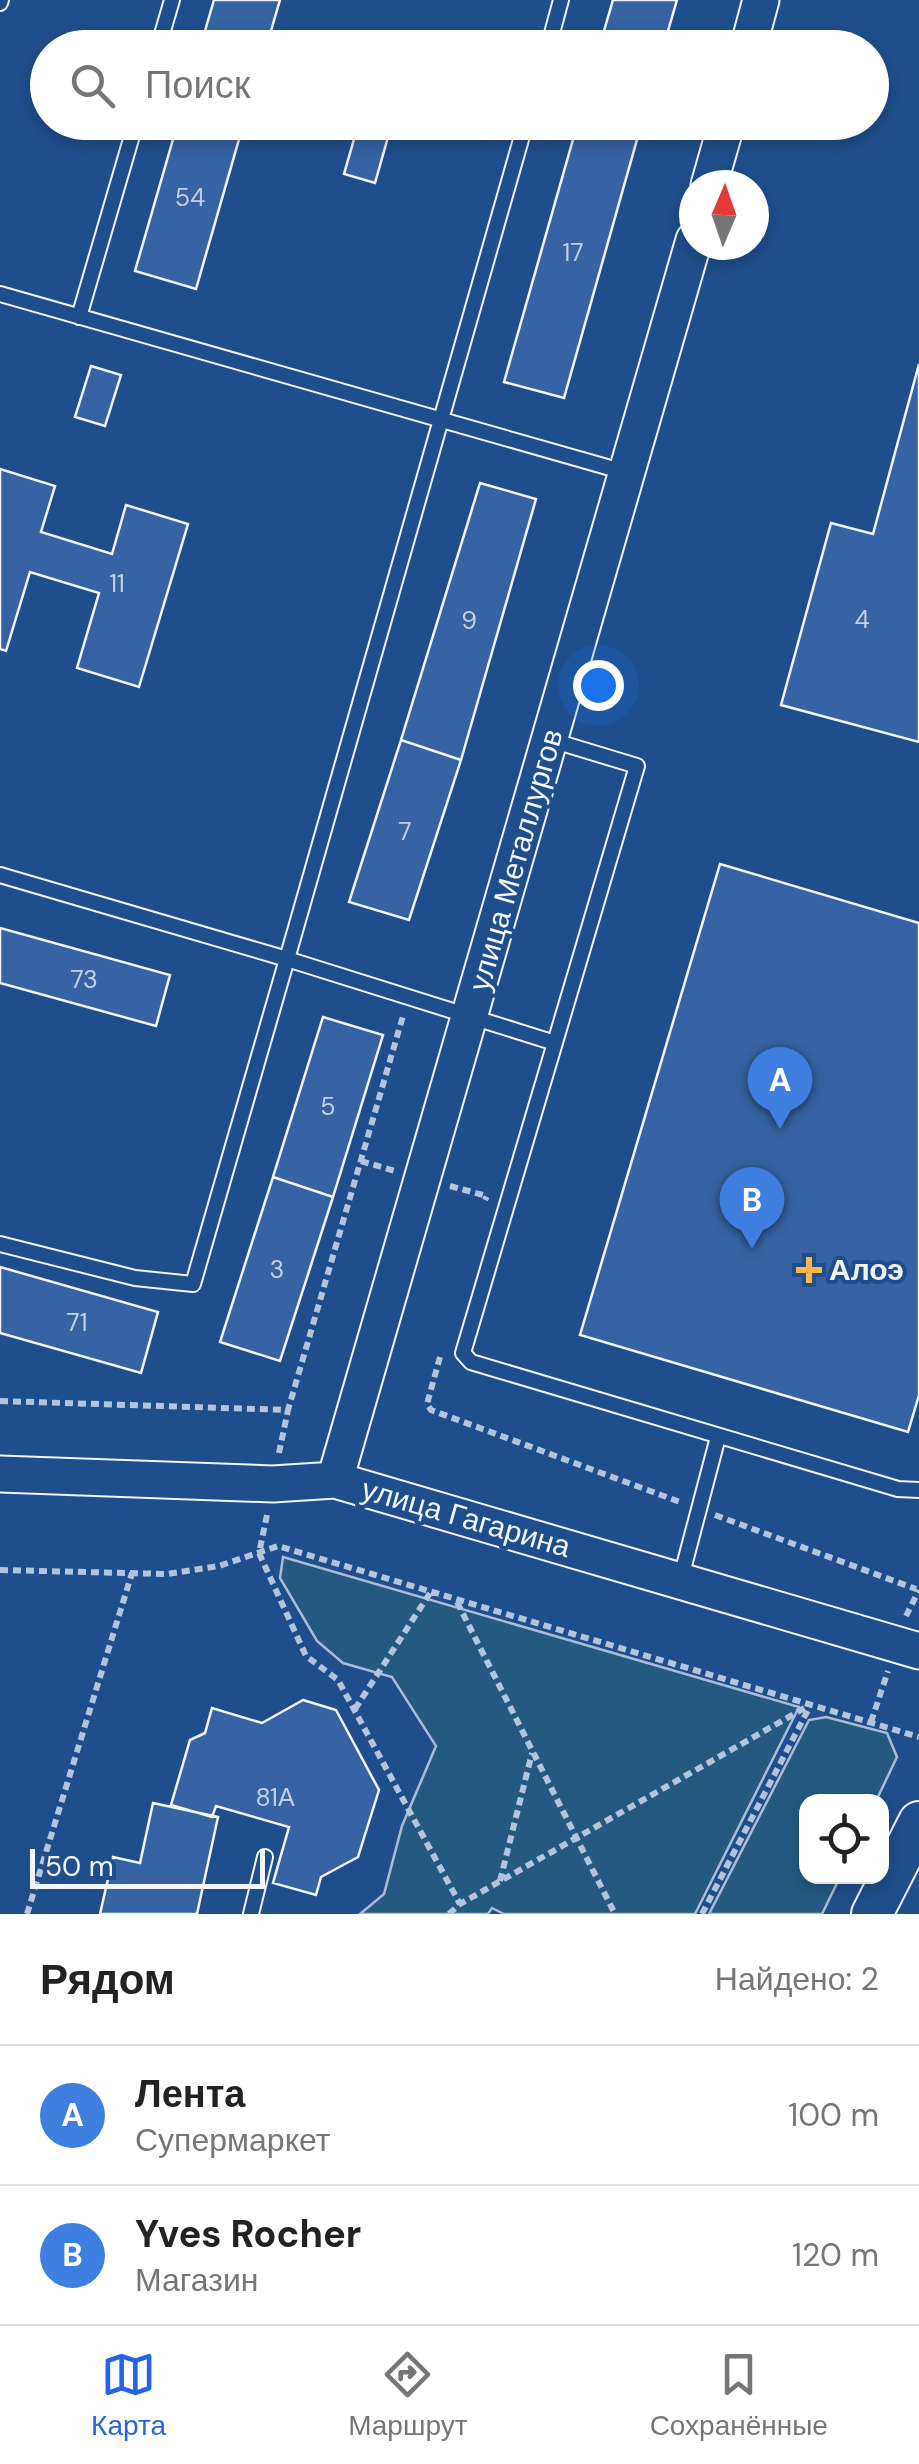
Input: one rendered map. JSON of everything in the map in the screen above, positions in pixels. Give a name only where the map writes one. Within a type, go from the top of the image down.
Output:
[{"type":"main road","points":[[872,1914],[919,1822]]},
{"type":"street","points":[[753,30],[761,0]]},
{"type":"street","points":[[713,170],[722,140]]},
{"type":"street","name":"улица Металлургов","points":[[334,1480],[688,260]]},
{"type":"street","name":"улица Гагарина","points":[[0,1474],[273,1484],[334,1480],[919,1651]]},
{"type":"lane","points":[[163,30],[172,0]]},
{"type":"lane","points":[[553,30],[562,0]]},
{"type":"lane","points":[[80,316],[131,140]]},
{"type":"lane","points":[[0,1244],[134,1278],[193,1284],[521,140]]},
{"type":"lane","points":[[0,294],[629,473]]},
{"type":"lane","points":[[551,740],[637,766],[463,1353],[471,1362],[898,1489],[919,1490]]},
{"type":"lane","points":[[0,876],[470,1014],[555,1043]]},
{"type":"lane","points":[[680,1581],[718,1436]]},
{"type":"lane","points":[[251,1914],[265,1857]]},
{"type":"path","points":[[409,996],[288,1410],[259,1552],[306,1656],[338,1680],[460,1904]]},
{"type":"path","points":[[0,1401],[288,1410]]},
{"type":"path","points":[[0,1570],[132,1573],[219,1566],[278,1546],[919,1737]]},
{"type":"path","points":[[26,1914],[132,1573]]},
{"type":"path","points":[[355,1709],[430,1593]]},
{"type":"path","points":[[457,1601],[615,1914]]},
{"type":"path","points":[[449,1914],[460,1904],[811,1704]]},
{"type":"path","points":[[702,1914],[811,1704]]},
{"type":"path","points":[[500,1882],[533,1752]]},
{"type":"shaded area","points":[[283,1557],[799,1707],[695,1914],[504,1914],[492,1908],[488,1914],[360,1914],[384,1894],[402,1826],[436,1746],[392,1677],[343,1663],[317,1641],[280,1578]]},
{"type":"shaded area","points":[[826,1717],[887,1733],[897,1757],[879,1794],[799,1794],[799,1884],[837,1884],[822,1914],[709,1914],[809,1720]]},
{"type":"building","points":[[214,0],[280,0],[271,30],[205,30]]},
{"type":"building","points":[[613,0],[677,0],[668,30],[604,30]]},
{"type":"building","points":[[173,140],[239,140],[196,289],[135,271]]},
{"type":"building","points":[[354,140],[387,140],[375,183],[344,174]]},
{"type":"building","points":[[573,140],[637,140],[564,398],[504,382]]},
{"type":"building","points":[[919,364],[919,742],[781,705],[831,523],[873,534]]},
{"type":"building","points":[[91,366],[121,375],[105,426],[75,417]]},
{"type":"building","points":[[0,469],[55,486],[41,532],[112,554],[126,505],[188,524],[139,687],[77,668],[99,593],[30,572],[6,651],[0,649]]},
{"type":"building","points":[[480,483],[536,499],[461,760],[401,740]]},
{"type":"building","points":[[401,740],[461,760],[409,920],[349,902]]},
{"type":"building","points":[[720,864],[919,923],[919,1395],[908,1432],[580,1335]]},
{"type":"building","points":[[0,928],[170,975],[156,1026],[0,983]]},
{"type":"building","points":[[323,1017],[383,1035],[333,1197],[273,1177]]},
{"type":"building","points":[[273,1177],[333,1197],[280,1361],[220,1342]]},
{"type":"building","points":[[0,1267],[158,1312],[141,1373],[0,1333]]},
{"type":"building","points":[[303,1700],[336,1710],[379,1790],[358,1857],[321,1877],[316,1895],[273,1883],[289,1827],[216,1806],[212,1817],[171,1805],[190,1740],[205,1733],[212,1708],[262,1723]]},
{"type":"building","points":[[153,1803],[218,1817],[197,1914],[100,1914],[113,1857],[140,1863]]},
{"type":"place","name":"Лента","points":[[780,1129]]},
{"type":"place","name":"Yves Rocher","points":[[752,1249]]},
{"type":"place","name":"Алоэ","points":[[809,1270]]}]
